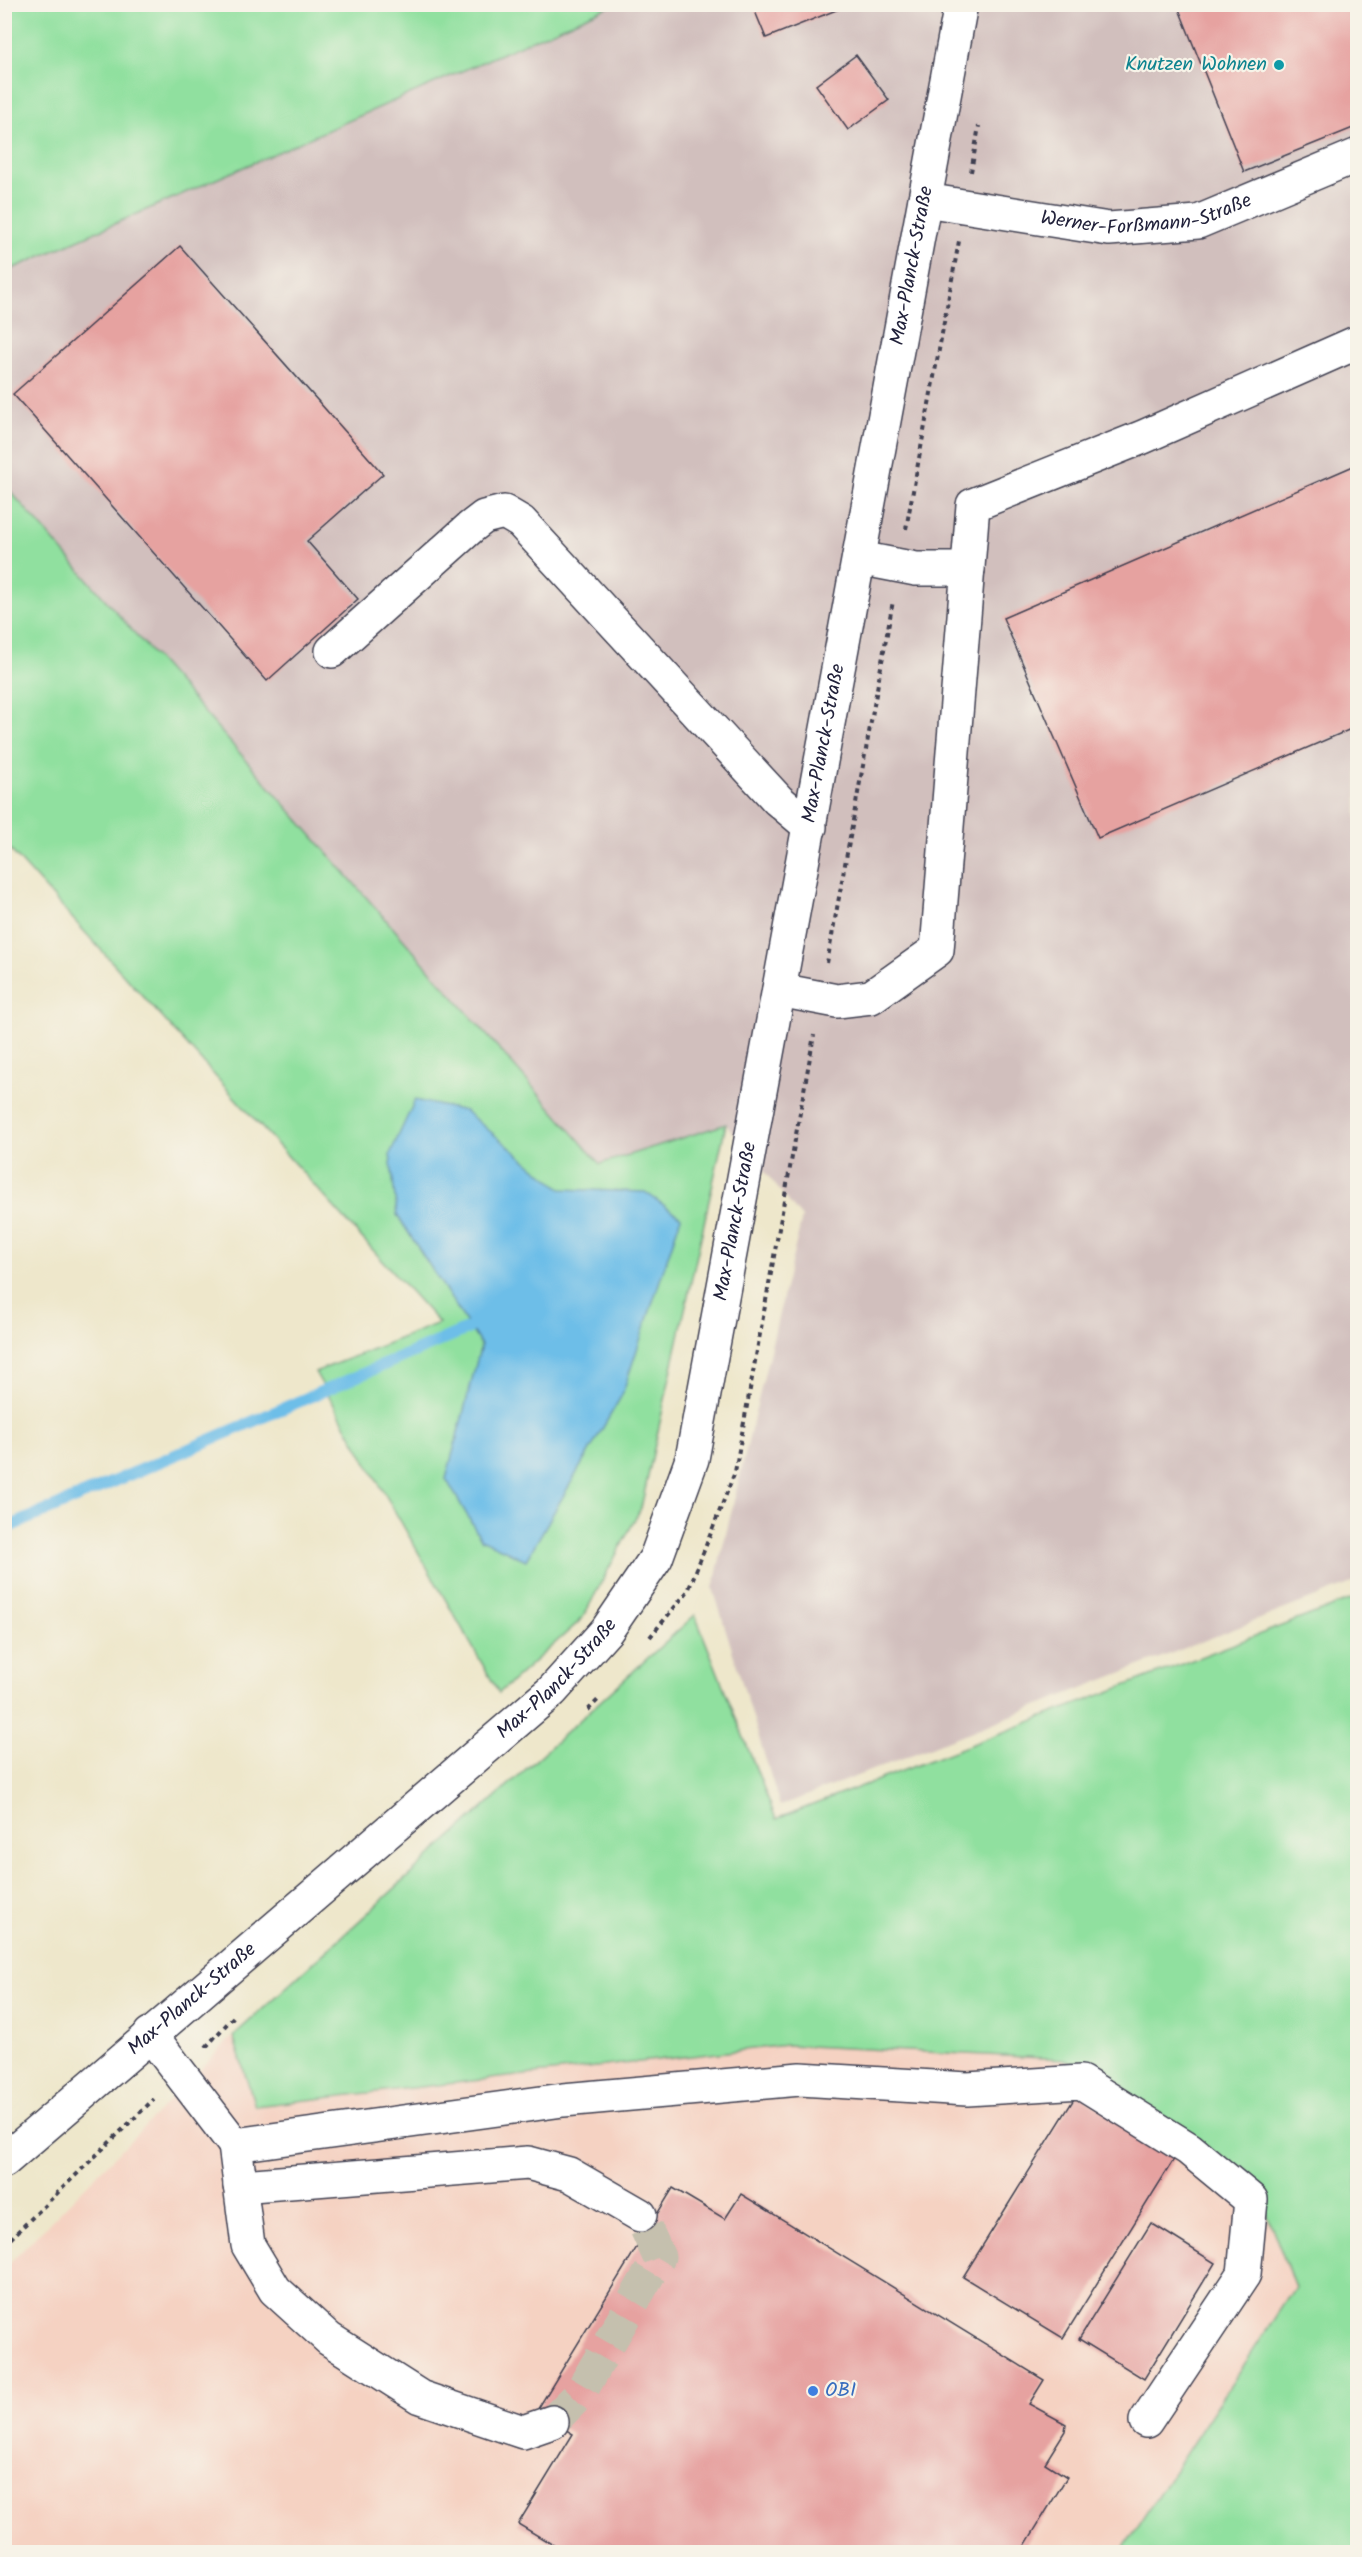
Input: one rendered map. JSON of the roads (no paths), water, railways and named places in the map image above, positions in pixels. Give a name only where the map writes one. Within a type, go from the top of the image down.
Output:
[{"type":"street","name":"Max-Planck-Straße","points":[[4,2161],[552,1691],[607,1630],[656,1558],[692,1459],[961,4]]},
{"type":"street","name":"Werner-Forßmann-Straße","points":[[925,200],[1108,229],[1198,222],[1358,155]]},
{"type":"street","points":[[779,990],[837,1001],[871,997],[937,950],[973,505],[1143,437],[1358,342]]},
{"type":"street","points":[[332,651],[471,527],[484,517],[504,512],[521,522],[778,800],[810,827]]},
{"type":"street","points":[[859,558],[916,569],[968,569]]},
{"type":"street","points":[[150,2034],[235,2145],[248,2245],[275,2290],[329,2339],[420,2397],[523,2432],[552,2422]]},
{"type":"street","points":[[235,2145],[563,2100],[800,2079],[967,2089],[1081,2082],[1189,2149],[1251,2200],[1244,2274],[1146,2421]]},
{"type":"street","points":[[240,2186],[528,2163],[569,2174],[640,2215]]},
{"type":"water","points":[[415,1100],[465,1111],[561,1189],[645,1192],[681,1217],[622,1395],[526,1560],[481,1539],[446,1479],[481,1345],[397,1215],[390,1154]]},
{"type":"waterway","points":[[4,1529],[469,1328]]},
{"type":"tunnel","points":[[552,2422],[579,2395],[659,2257],[640,2215]]},
{"type":"place","name":"Knutzen Wohnen","points":[[1279,65]]},
{"type":"place","name":"OBI","points":[[813,2391]]}]
